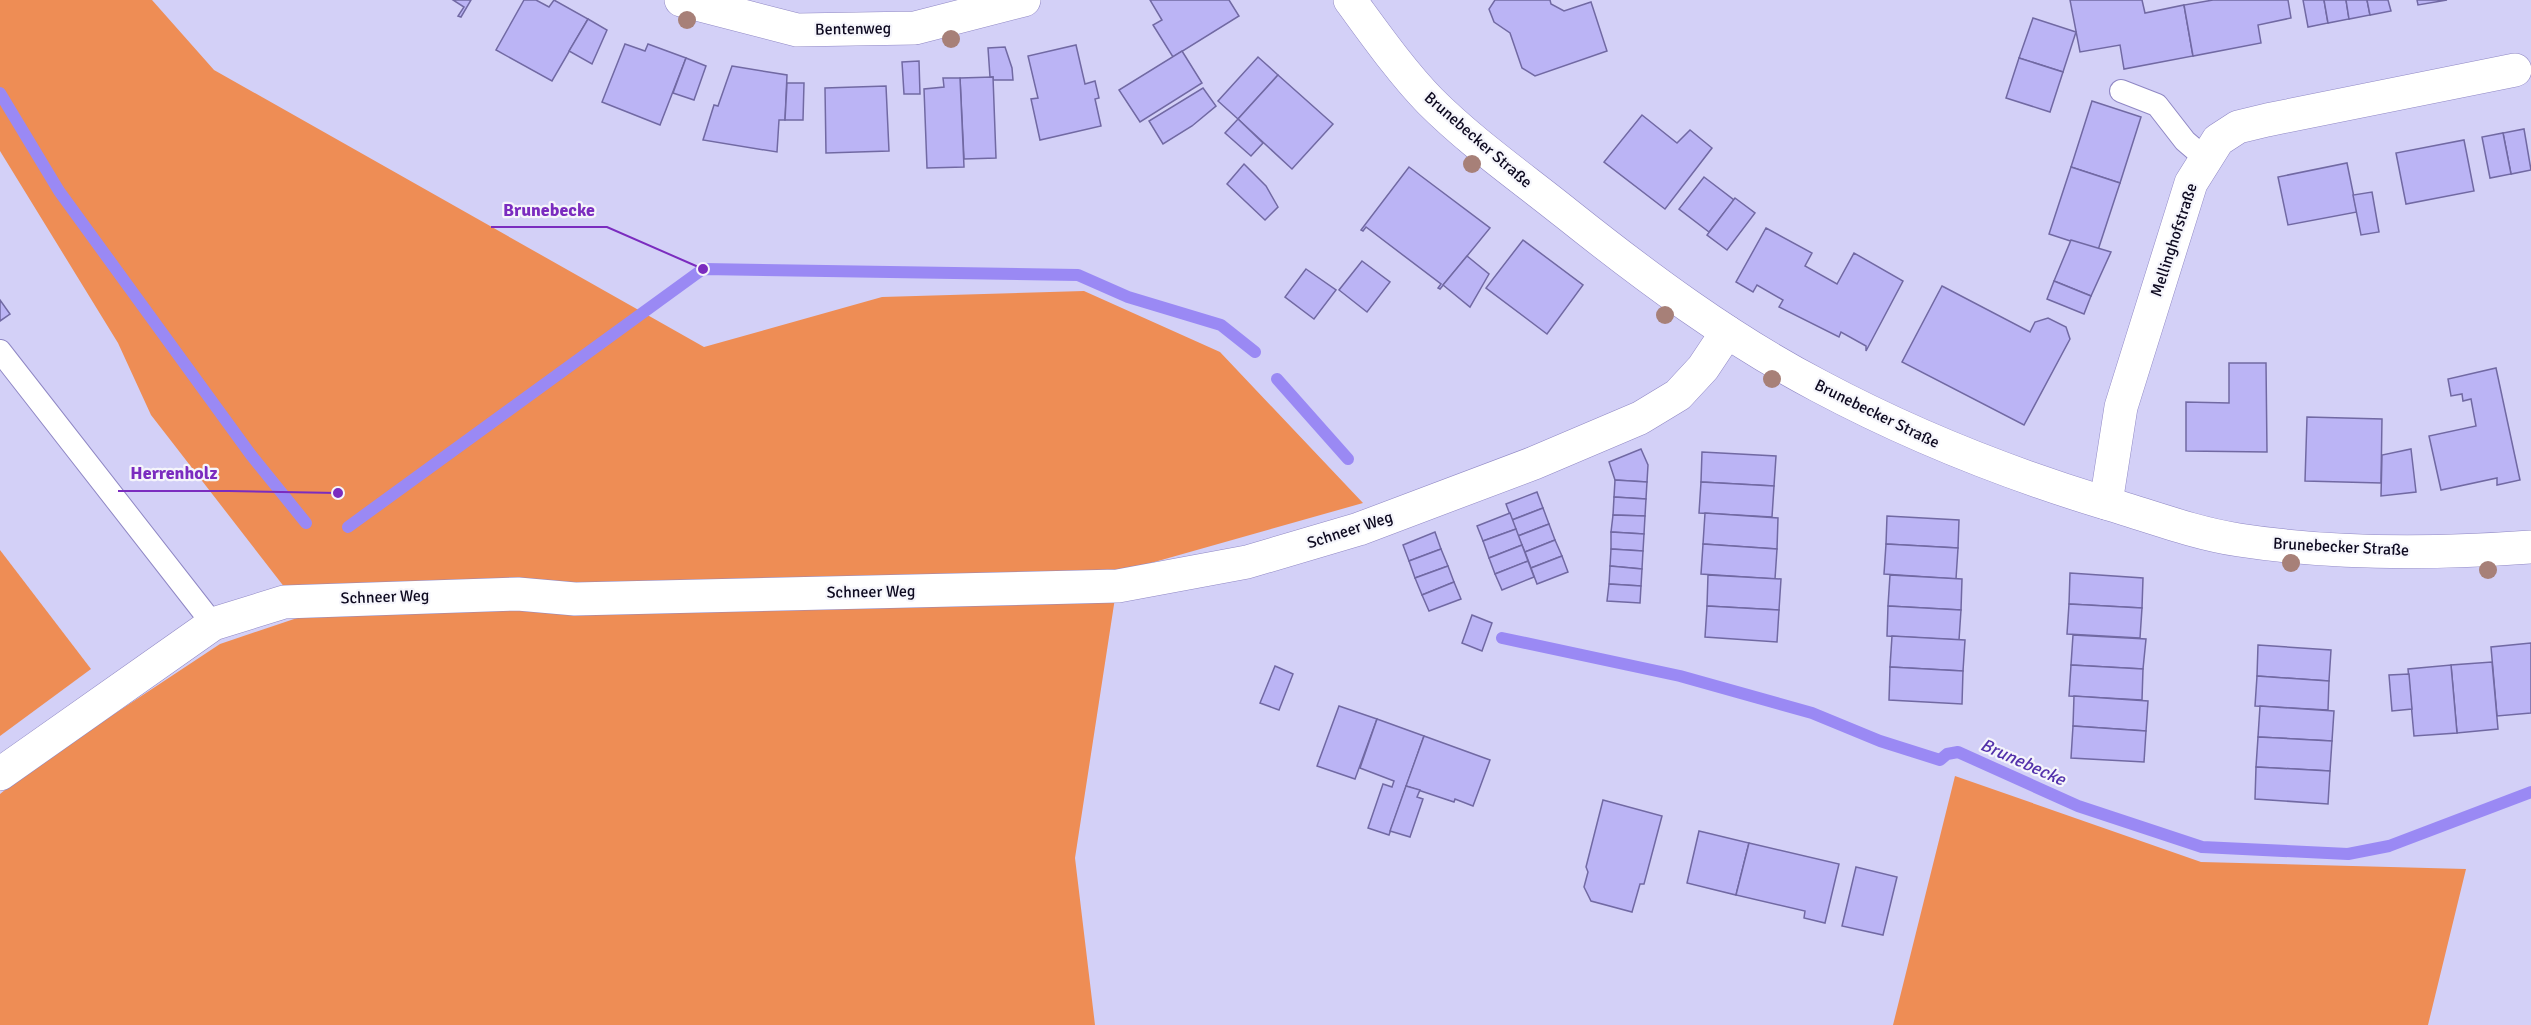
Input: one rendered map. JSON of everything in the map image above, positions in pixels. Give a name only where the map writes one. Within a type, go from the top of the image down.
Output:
[{"type":"street","name":"Bentenweg","points":[[681,0],[797,30],[915,28],[1024,0]]},
{"type":"street","name":"Brunebecker Straße","points":[[1350,0],[1429,100],[1485,150],[1665,289],[1727,332],[1818,386],[1957,452],[2002,470],[2106,503],[2236,540],[2367,552],[2461,551],[2531,547]]},
{"type":"street","name":"Mellinghofstraße","points":[[2106,503],[2121,407],[2191,183],[2218,140],[2238,128],[2267,120],[2515,70]]},
{"type":"street","name":"Schneer Weg","points":[[0,774],[213,624],[284,602],[518,594],[575,598],[1118,586],[1247,562],[1359,529],[1534,463],[1640,418],[1678,394],[1703,368],[1727,332]]},
{"type":"lane","points":[[2121,91],[2157,105],[2185,141],[2206,159]]},
{"type":"lane","points":[[0,351],[213,624]]},
{"type":"shaded area","points":[[0,0],[152,0],[214,70],[704,347],[882,297],[1084,291],[1220,352],[1363,503],[1119,572],[1075,858],[1095,1025],[0,1025],[0,794],[31,769],[220,644],[306,615],[151,415],[118,343],[0,151]]},
{"type":"shaded area","points":[[0,550],[91,669],[0,736]]},
{"type":"shaded area","points":[[1955,776],[2201,862],[2466,869],[2428,1025],[1893,1025]]},
{"type":"building","points":[[453,0],[471,0],[461,17],[458,16],[464,7]]},
{"type":"building","points":[[524,0],[536,0],[549,7],[554,0],[588,19],[552,81],[496,50]]},
{"type":"building","points":[[1150,0],[1229,0],[1239,16],[1173,57],[1153,25],[1162,20]]},
{"type":"building","points":[[1495,0],[1550,0],[1551,4],[1564,11],[1591,2],[1607,51],[1535,76],[1522,68],[1510,33],[1494,22],[1489,9]]},
{"type":"building","points":[[2070,0],[2142,0],[2145,13],[2184,5],[2193,56],[2124,69],[2120,45],[2080,52]]},
{"type":"building","points":[[2213,0],[2288,0],[2291,18],[2258,25],[2261,43],[2193,56],[2184,5]]},
{"type":"building","points":[[2303,0],[2324,0],[2328,23],[2308,27]]},
{"type":"building","points":[[2324,0],[2346,0],[2349,19],[2328,23]]},
{"type":"building","points":[[2346,0],[2367,0],[2370,15],[2349,19]]},
{"type":"building","points":[[2367,0],[2388,0],[2391,11],[2370,15]]},
{"type":"building","points":[[2417,0],[2447,0],[2418,5]]},
{"type":"building","points":[[2033,18],[2076,32],[2063,72],[2019,58]]},
{"type":"building","points":[[588,19],[607,30],[592,64],[569,51]]},
{"type":"building","points":[[625,44],[645,51],[648,44],[686,58],[660,125],[602,102]]},
{"type":"building","points":[[1076,45],[1085,84],[1095,81],[1099,98],[1095,99],[1101,126],[1040,140],[1031,99],[1038,98],[1028,56]]},
{"type":"building","points":[[1005,47],[1012,68],[1013,80],[993,80],[993,77],[990,77],[988,48]]},
{"type":"building","points":[[1182,51],[1202,83],[1140,122],[1119,90]]},
{"type":"building","points":[[1258,57],[1278,75],[1238,119],[1218,101]]},
{"type":"building","points":[[686,58],[706,66],[694,100],[673,93]]},
{"type":"building","points":[[2019,58],[2063,72],[2050,112],[2006,98]]},
{"type":"building","points":[[919,61],[920,94],[904,94],[902,62]]},
{"type":"building","points":[[732,66],[787,75],[785,120],[779,120],[777,152],[703,140],[714,105],[718,106]]},
{"type":"building","points":[[1278,75],[1333,124],[1292,169],[1238,119]]},
{"type":"building","points":[[993,77],[996,158],[964,159],[960,78]]},
{"type":"building","points":[[943,78],[960,78],[964,167],[927,168],[924,89],[944,87]]},
{"type":"building","points":[[787,83],[804,83],[803,120],[785,120]]},
{"type":"building","points":[[886,86],[889,151],[826,153],[825,88]]},
{"type":"building","points":[[1203,88],[1216,106],[1192,126],[1163,144],[1149,121]]},
{"type":"building","points":[[2092,101],[2141,117],[2120,183],[2071,167]]},
{"type":"building","points":[[1642,115],[1677,143],[1690,130],[1712,148],[1665,209],[1604,162]]},
{"type":"building","points":[[1238,119],[1263,143],[1251,156],[1225,133]]},
{"type":"building","points":[[2524,129],[2531,170],[2511,174],[2503,133]]},
{"type":"building","points":[[2503,133],[2511,174],[2490,178],[2482,137]]},
{"type":"building","points":[[2464,140],[2474,191],[2406,204],[2396,153]]},
{"type":"building","points":[[2347,163],[2357,212],[2288,225],[2278,177]]},
{"type":"building","points":[[1244,164],[1266,186],[1278,207],[1265,220],[1227,184]]},
{"type":"building","points":[[1409,167],[1490,228],[1440,289],[1438,288],[1441,284],[1366,227],[1363,231],[1361,230]]},
{"type":"building","points":[[2071,167],[2120,183],[2098,250],[2049,234]]},
{"type":"building","points":[[1704,177],[1734,200],[1709,232],[1679,209]]},
{"type":"building","points":[[2372,192],[2379,232],[2361,235],[2353,195]]},
{"type":"building","points":[[1735,198],[1755,213],[1727,250],[1707,235]]},
{"type":"building","points":[[1766,228],[1812,253],[1805,266],[1837,284],[1854,253],[1903,281],[1866,351],[1866,346],[1841,332],[1839,337],[1779,307],[1783,300],[1757,285],[1753,292],[1736,282]]},
{"type":"building","points":[[1523,240],[1583,285],[1547,334],[1486,288]]},
{"type":"building","points":[[2071,240],[2111,252],[2091,296],[2054,281]]},
{"type":"building","points":[[1467,256],[1489,274],[1470,307],[1443,285]]},
{"type":"building","points":[[1362,261],[1390,282],[1367,312],[1339,290]]},
{"type":"building","points":[[1306,269],[1336,290],[1314,319],[1285,297]]},
{"type":"building","points":[[2054,281],[2091,296],[2084,314],[2047,299]]},
{"type":"building","points":[[1942,286],[2030,332],[2035,322],[2048,318],[2066,327],[2070,339],[2024,425],[1902,362]]},
{"type":"building","points":[[0,300],[10,314],[0,321]]},
{"type":"building","points":[[2229,363],[2266,363],[2267,452],[2186,451],[2186,402],[2229,403]]},
{"type":"building","points":[[2496,368],[2520,480],[2497,485],[2497,478],[2441,490],[2429,436],[2476,426],[2471,399],[2463,401],[2462,394],[2451,396],[2448,379]]},
{"type":"building","points":[[2307,417],[2382,419],[2381,483],[2305,481]]},
{"type":"building","points":[[1641,449],[1648,465],[1647,482],[1615,480],[1609,462]]},
{"type":"building","points":[[2411,449],[2416,492],[2381,496],[2382,455]]},
{"type":"building","points":[[1702,452],[1776,456],[1774,486],[1701,482]]},
{"type":"building","points":[[1615,480],[1647,482],[1646,499],[1614,497]]},
{"type":"building","points":[[1701,482],[1774,486],[1772,517],[1699,513]]},
{"type":"building","points":[[1537,492],[1543,508],[1512,520],[1506,504]]},
{"type":"building","points":[[1614,497],[1646,499],[1645,516],[1613,515]]},
{"type":"building","points":[[1543,508],[1549,524],[1518,536],[1512,520]]},
{"type":"building","points":[[1510,513],[1516,529],[1483,541],[1477,526]]},
{"type":"building","points":[[1705,513],[1778,518],[1777,549],[1703,544]]},
{"type":"building","points":[[1613,515],[1645,516],[1644,534],[1611,532]]},
{"type":"building","points":[[1887,516],[1959,520],[1958,548],[1886,544]]},
{"type":"building","points":[[1549,524],[1555,540],[1525,552],[1518,536]]},
{"type":"building","points":[[1516,529],[1522,545],[1489,558],[1483,541]]},
{"type":"building","points":[[1435,532],[1441,549],[1409,561],[1403,545]]},
{"type":"building","points":[[1611,532],[1644,534],[1643,551],[1611,549]]},
{"type":"building","points":[[1555,540],[1562,556],[1531,568],[1525,552]]},
{"type":"building","points":[[1703,544],[1777,549],[1775,579],[1701,574]]},
{"type":"building","points":[[1886,544],[1958,548],[1956,579],[1884,574]]},
{"type":"building","points":[[1522,545],[1528,561],[1495,574],[1489,558]]},
{"type":"building","points":[[1441,549],[1448,566],[1415,578],[1409,561]]},
{"type":"building","points":[[1611,549],[1643,551],[1642,569],[1610,566]]},
{"type":"building","points":[[1562,556],[1568,572],[1537,584],[1531,568]]},
{"type":"building","points":[[1528,561],[1534,577],[1502,590],[1495,574]]},
{"type":"building","points":[[1448,566],[1454,582],[1422,595],[1415,578]]},
{"type":"building","points":[[1610,566],[1642,569],[1641,586],[1609,584]]},
{"type":"building","points":[[2070,573],[2143,578],[2142,608],[2069,604]]},
{"type":"building","points":[[1708,575],[1781,579],[1779,610],[1707,606]]},
{"type":"building","points":[[1890,575],[1962,579],[1961,610],[1888,606]]},
{"type":"building","points":[[1454,582],[1461,599],[1429,611],[1422,595]]},
{"type":"building","points":[[1609,584],[1641,586],[1640,603],[1607,601]]},
{"type":"building","points":[[2069,604],[2142,608],[2140,638],[2067,634]]},
{"type":"building","points":[[1707,606],[1779,610],[1777,642],[1705,637]]},
{"type":"building","points":[[1888,606],[1961,610],[1959,640],[1887,636]]},
{"type":"building","points":[[1472,615],[1492,623],[1482,651],[1462,643]]},
{"type":"building","points":[[2073,635],[2146,639],[2143,669],[2071,665]]},
{"type":"building","points":[[1892,636],[1965,640],[1963,671],[1890,667]]},
{"type":"building","points":[[2531,643],[2531,713],[2497,716],[2491,647]]},
{"type":"building","points":[[2258,645],[2331,650],[2329,681],[2257,676]]},
{"type":"building","points":[[2492,662],[2498,729],[2457,733],[2451,665]]},
{"type":"building","points":[[2071,665],[2143,669],[2142,700],[2069,696]]},
{"type":"building","points":[[2451,665],[2457,733],[2414,736],[2408,669]]},
{"type":"building","points":[[1275,666],[1293,674],[1279,710],[1260,703]]},
{"type":"building","points":[[1890,667],[1963,671],[1962,704],[1889,700]]},
{"type":"building","points":[[2409,674],[2412,709],[2392,711],[2389,675]]},
{"type":"building","points":[[2257,676],[2329,681],[2328,710],[2255,706]]},
{"type":"building","points":[[2074,696],[2148,701],[2146,731],[2073,726]]},
{"type":"building","points":[[1339,706],[1377,719],[1355,779],[1317,766]]},
{"type":"building","points":[[2260,706],[2334,711],[2332,741],[2258,737]]},
{"type":"building","points":[[1377,719],[1424,736],[1389,835],[1368,828],[1383,784],[1392,787],[1394,781],[1360,768]]},
{"type":"building","points":[[2073,726],[2146,731],[2144,762],[2071,758]]},
{"type":"building","points":[[1424,736],[1490,760],[1473,806],[1406,786]]},
{"type":"building","points":[[2258,737],[2332,741],[2330,771],[2256,767]]},
{"type":"building","points":[[2256,767],[2330,771],[2328,804],[2255,799]]},
{"type":"building","points":[[1406,786],[1420,790],[1417,797],[1423,799],[1410,837],[1390,831]]},
{"type":"building","points":[[1603,800],[1662,816],[1644,884],[1640,884],[1632,912],[1591,901],[1584,887],[1588,872],[1586,867]]},
{"type":"building","points":[[1699,831],[1749,843],[1736,895],[1687,883]]},
{"type":"building","points":[[1749,843],[1839,864],[1825,923],[1804,918],[1805,911],[1736,895]]},
{"type":"building","points":[[1856,867],[1897,877],[1883,935],[1842,926]]},
{"type":"waterway","points":[[0,93],[59,191],[251,455],[306,523]]},
{"type":"waterway","name":"Brunebecke","points":[[348,527],[703,269],[1078,275],[1128,297],[1221,325],[1255,352]]},
{"type":"waterway","name":"Brunebecke","points":[[1277,379],[1348,459]]},
{"type":"waterway","name":"Brunebecke","points":[[1502,638],[1680,676],[1812,713],[1880,741],[1940,760],[1947,754],[1958,752],[2078,806],[2202,847],[2348,854],[2389,846],[2531,792]]},
{"type":"place","name":"Brunebecke","points":[[703,269]]},
{"type":"place","name":"Herrenholz","points":[[338,493]]}]
